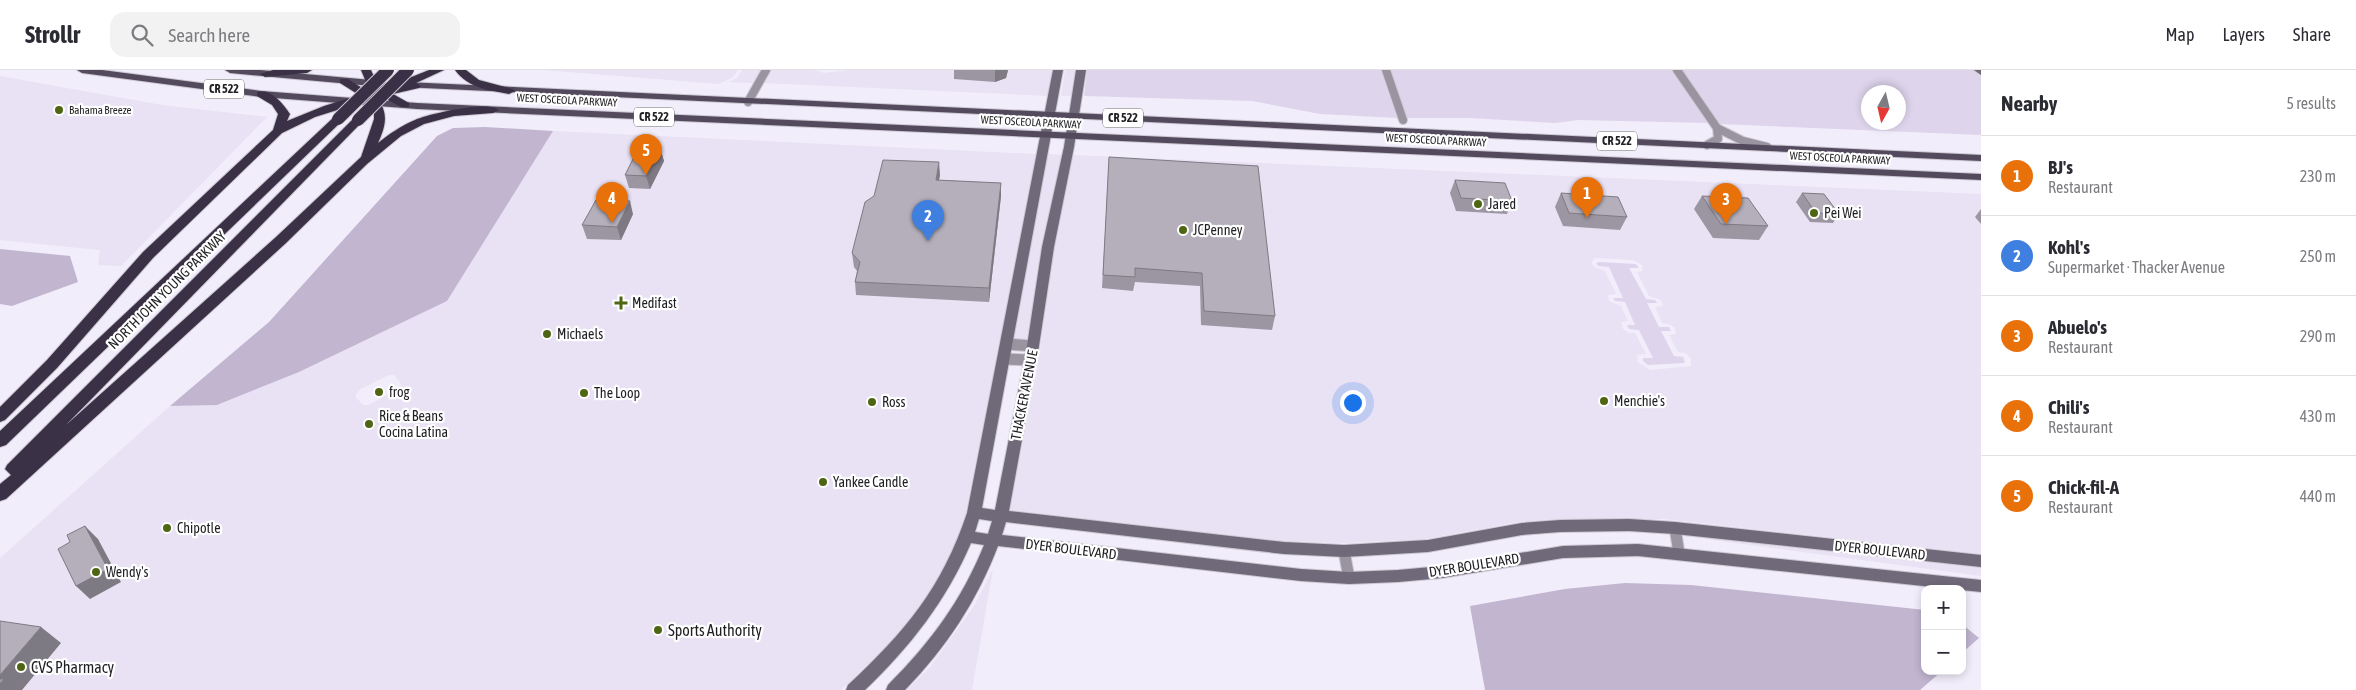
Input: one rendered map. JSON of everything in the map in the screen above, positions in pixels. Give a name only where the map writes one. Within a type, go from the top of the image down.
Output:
[{"type":"highway","points":[[265,74],[307,70]]},
{"type":"highway","points":[[363,161],[379,130],[381,120],[366,70]]},
{"type":"highway","name":"NORTH JOHN YOUNG PARKWAY","points":[[0,441],[388,70]]},
{"type":"highway","name":"NORTH JOHN YOUNG PARKWAY","points":[[0,482],[408,70]]},
{"type":"highway","points":[[0,416],[52,364],[148,255],[278,131],[298,120],[346,101],[401,85],[439,70]]},
{"type":"highway","points":[[460,70],[467,79],[509,91]]},
{"type":"highway","points":[[344,81],[405,105]]},
{"type":"highway","points":[[321,100],[415,86]]},
{"type":"highway","points":[[261,94],[276,103],[284,114],[278,131]]},
{"type":"highway","points":[[0,494],[281,240],[363,161],[397,134],[420,122],[454,113],[492,110]]},
{"type":"main road","name":"CR 522","points":[[82,70],[261,94],[346,101]]},
{"type":"main road","name":"CR 522","points":[[230,70],[344,81]]},
{"type":"main road","name":"WEST OSCEOLA PARKWAY","points":[[401,85],[1981,158]]},
{"type":"main road","name":"WEST OSCEOLA PARKWAY","points":[[405,105],[1981,177]]},
{"type":"street","points":[[748,102],[766,70]]},
{"type":"street","name":"THACKER AVENUE","points":[[854,690],[907,639],[941,591],[967,537],[974,513],[1058,70]]},
{"type":"street","name":"THACKER AVENUE","points":[[894,690],[923,662],[967,602],[985,566],[994,540],[1001,516],[1034,346],[1048,246],[1071,136],[1081,70]]},
{"type":"street","points":[[1386,70],[1403,120]]},
{"type":"street","points":[[1677,70],[1717,128],[1743,141],[1770,148]]},
{"type":"street","points":[[1707,145],[1718,139],[1717,128]]},
{"type":"street","points":[[1006,344],[1034,346]]},
{"type":"street","points":[[1003,359],[1031,360]]},
{"type":"street","name":"DYER BOULEVARD","points":[[974,513],[1284,548],[1344,551],[1428,546],[1522,529],[1560,526],[1629,525],[1674,528],[1981,561]]},
{"type":"street","points":[[1674,528],[1679,553]]},
{"type":"street","name":"DYER BOULEVARD","points":[[967,537],[1269,572],[1349,578],[1442,572],[1563,552],[1638,550],[1981,586]]},
{"type":"street","points":[[1344,551],[1349,578]]},
{"type":"shaded area","points":[[543,70],[738,70],[733,77],[719,84]]},
{"type":"shaded area","points":[[742,70],[761,70],[753,83],[729,82],[737,78]]},
{"type":"shaded area","points":[[771,70],[814,70],[824,73],[849,70],[1055,70],[1051,96],[763,83]]},
{"type":"shaded area","points":[[1065,70],[1076,70],[1073,96],[1061,96]]},
{"type":"shaded area","points":[[1087,70],[1381,70],[1397,118],[1320,114],[1252,101],[1084,96]]},
{"type":"shaded area","points":[[1391,70],[1672,70],[1708,123],[1578,120],[1555,123],[1470,118],[1407,118]]},
{"type":"shaded area","points":[[1682,70],[1974,70],[1981,77],[1981,135],[1862,130],[1906,130],[1906,85],[1861,85],[1861,130],[1719,124]]},
{"type":"shaded area","points":[[0,76],[162,105],[267,117],[121,266],[98,265],[100,250],[0,240]]},
{"type":"shaded area","points":[[485,127],[553,131],[447,301],[299,372],[217,405],[170,406],[269,322],[437,136],[453,128]]},
{"type":"shaded area","points":[[553,131],[1036,154],[966,512],[959,535],[950,559],[934,587],[900,634],[841,690],[0,690],[0,558],[170,406],[217,405],[299,372],[447,301]],"holes":[[[389,375],[394,375],[401,384],[399,389],[368,405],[363,405],[355,396],[359,390]]]},
{"type":"shaded area","points":[[1047,154],[1062,155],[1043,242],[1028,340],[1013,339]]},
{"type":"shaded area","points":[[1073,155],[1981,194],[1981,554],[1665,519],[1557,519],[1518,522],[1424,539],[1342,543],[1283,541],[1010,510],[1040,351],[1054,247]],"holes":[[[1595,258],[1633,260],[1642,265],[1643,271],[1637,272],[1649,296],[1661,300],[1663,306],[1655,307],[1662,323],[1670,324],[1675,328],[1676,334],[1669,335],[1678,352],[1685,353],[1691,358],[1691,366],[1650,370],[1638,362],[1637,355],[1646,354],[1635,333],[1629,333],[1623,329],[1621,322],[1628,321],[1621,306],[1609,301],[1608,295],[1616,294],[1605,271],[1596,268],[1591,263]]]},
{"type":"shaded area","points":[[0,249],[70,256],[78,282],[12,306],[0,304]]},
{"type":"shaded area","points":[[1596,263],[1635,264],[1638,266],[1638,268],[1629,268],[1646,299],[1655,300],[1657,303],[1647,303],[1659,327],[1669,327],[1671,331],[1661,331],[1674,356],[1683,357],[1685,363],[1648,365],[1643,361],[1643,358],[1653,358],[1639,330],[1629,329],[1627,325],[1635,325],[1625,302],[1615,301],[1613,298],[1623,298],[1609,267],[1598,266]]},
{"type":"shaded area","points":[[1684,536],[1981,568],[1981,576]]},
{"type":"shaded area","points":[[993,569],[972,690],[907,690],[930,667],[974,606]]},
{"type":"shaded area","points":[[1625,583],[1691,585],[1921,610],[1921,675],[1937,675],[1920,690],[1485,690],[1470,606],[1565,589]]},
{"type":"shaded area","points":[[1966,627],[1979,638],[1966,649]]},
{"type":"building","points":[[639,147],[660,148],[646,176],[625,175]]},
{"type":"building","name":"JCPenney","points":[[1109,157],[1258,166],[1275,316],[1204,311],[1202,273],[1135,268],[1135,277],[1103,275]]},
{"type":"building","points":[[883,160],[939,162],[936,180],[1001,183],[989,288],[855,282],[860,262],[852,253],[865,202],[874,196]]},
{"type":"building","points":[[1455,180],[1505,183],[1512,201],[1461,198]]},
{"type":"building","points":[[1561,193],[1618,197],[1627,217],[1569,213]]},
{"type":"building","points":[[1802,193],[1824,194],[1839,214],[1816,213]]},
{"type":"building","points":[[1702,196],[1748,198],[1768,226],[1721,224]]},
{"type":"building","points":[[596,200],[630,201],[617,227],[582,225]]},
{"type":"building","points":[[85,526],[108,569],[76,586],[58,549],[70,542],[67,535]]},
{"type":"building","points":[[0,621],[41,627],[0,675]]},
{"type":"place","name":"Bahama Breeze","points":[[59,110]]},
{"type":"place","name":"Chick-fil-A","points":[[646,175]]},
{"type":"place","name":"Jared","points":[[1478,204]]},
{"type":"place","name":"Pei Wei","points":[[1814,213]]},
{"type":"place","name":"BJ's","points":[[1587,218]]},
{"type":"place","name":"Chili's","points":[[612,223]]},
{"type":"place","name":"Abuelo's","points":[[1726,224]]},
{"type":"place","name":"JCPenney","points":[[1183,230]]},
{"type":"place","name":"Kohl's","points":[[928,241]]},
{"type":"place","name":"Medifast","points":[[621,303]]},
{"type":"place","name":"Michaels","points":[[547,334]]},
{"type":"place","name":"frog","points":[[379,392]]},
{"type":"place","name":"The Loop","points":[[584,393]]},
{"type":"place","name":"Menchie's","points":[[1604,401]]},
{"type":"place","name":"Ross","points":[[872,402]]},
{"type":"place","name":"Rice & Beans Cocina Latina","points":[[369,424]]},
{"type":"place","name":"Yankee Candle","points":[[823,482]]},
{"type":"place","name":"Chipotle","points":[[167,528]]},
{"type":"place","name":"Wendy's","points":[[96,572]]},
{"type":"place","name":"Sports Authority","points":[[658,630]]},
{"type":"place","name":"CVS Pharmacy","points":[[21,667]]}]
